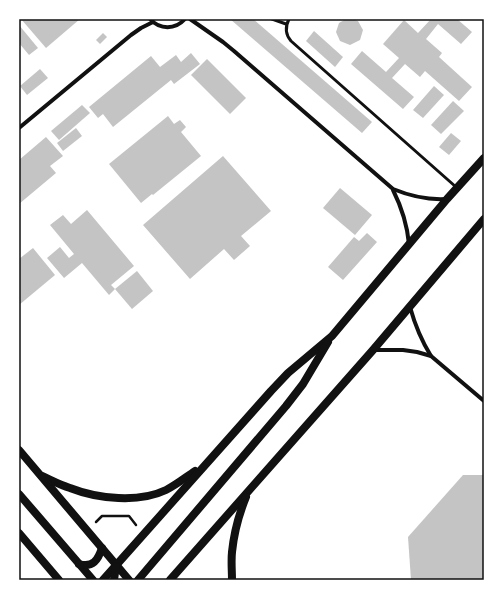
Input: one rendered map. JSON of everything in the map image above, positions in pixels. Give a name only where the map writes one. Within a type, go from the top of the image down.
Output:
[{"type":"main road","points":[[138,580],[286,406],[303,384],[332,336],[447,199],[484,158]]},
{"type":"main road","points":[[170,580],[373,350],[484,219]]},
{"type":"main road","points":[[103,580],[271,391],[288,373],[332,336]]},
{"type":"main road","points":[[19,450],[129,580]]},
{"type":"main road","points":[[42,476],[86,493],[102,496],[131,498],[150,496],[168,490],[205,464]]},
{"type":"main road","points":[[232,580],[232,552],[235,531],[241,510],[250,490]]},
{"type":"main road","points":[[19,494],[93,580]]},
{"type":"main road","points":[[19,533],[59,580]]},
{"type":"main road","points":[[79,564],[88,565],[95,562],[102,548]]},
{"type":"main road","points":[[114,580],[116,565]]},
{"type":"street","points":[[19,128],[131,35],[152,20],[157,25],[168,28],[179,24],[185,19]]},
{"type":"street","points":[[190,19],[228,46],[392,189],[404,216],[409,245]]},
{"type":"street","points":[[392,189],[419,198],[433,200],[447,199]]},
{"type":"street","points":[[410,306],[413,320],[418,332],[431,356],[484,401]]},
{"type":"street","points":[[373,350],[403,350],[431,356]]},
{"type":"lane","points":[[272,19],[286,24]]},
{"type":"lane","points":[[289,19],[285,30],[291,41],[457,188]]},
{"type":"building","points":[[21,19],[80,19],[46,48]]},
{"type":"building","points":[[230,19],[253,19],[372,122],[362,133]]},
{"type":"building","points":[[346,19],[358,21],[363,30],[360,40],[350,45],[340,41],[336,32],[339,23]]},
{"type":"building","points":[[431,19],[457,19],[472,32],[461,44],[438,24],[426,39],[442,53],[439,57],[472,87],[459,101],[425,71],[420,77],[405,64],[392,78],[414,97],[403,109],[351,64],[362,51],[386,72],[399,58],[383,44],[404,20],[418,33]]},
{"type":"building","points":[[19,25],[38,48],[29,55],[19,43]]},
{"type":"building","points":[[314,31],[343,57],[335,67],[306,41]]},
{"type":"building","points":[[103,33],[107,37],[100,44],[96,40]]},
{"type":"building","points":[[191,53],[200,64],[174,84],[171,80],[113,127],[103,114],[98,118],[89,107],[151,56],[160,67],[176,55],[181,62]]},
{"type":"building","points":[[207,59],[246,98],[230,114],[191,75]]},
{"type":"building","points":[[40,69],[48,78],[27,95],[20,86]]},
{"type":"building","points":[[434,86],[444,95],[423,118],[413,110]]},
{"type":"building","points":[[453,101],[464,111],[441,134],[431,125]]},
{"type":"building","points":[[82,105],[90,113],[59,140],[51,131]]},
{"type":"building","points":[[168,116],[174,124],[180,120],[186,127],[181,132],[201,156],[141,203],[109,164]]},
{"type":"building","points":[[76,128],[82,136],[63,151],[57,143]]},
{"type":"building","points":[[451,133],[461,141],[449,155],[439,147]]},
{"type":"building","points":[[46,137],[63,156],[50,166],[56,173],[19,204],[19,160]]},
{"type":"building","points":[[223,156],[271,211],[241,236],[250,246],[234,260],[224,249],[190,279],[143,225]]},
{"type":"building","points":[[340,188],[372,215],[355,235],[323,208]]},
{"type":"building","points":[[87,210],[134,266],[111,285],[115,289],[109,295],[82,263],[64,278],[47,258],[60,247],[69,258],[74,254],[50,225],[63,215],[71,224]]},
{"type":"building","points":[[367,233],[377,242],[343,280],[328,267],[354,237],[359,241]]},
{"type":"building","points":[[33,248],[55,275],[19,305],[19,259]]},
{"type":"building","points":[[137,271],[153,291],[132,309],[115,289]]},
{"type":"building","points":[[463,475],[484,475],[484,580],[411,580],[408,537]]}]
